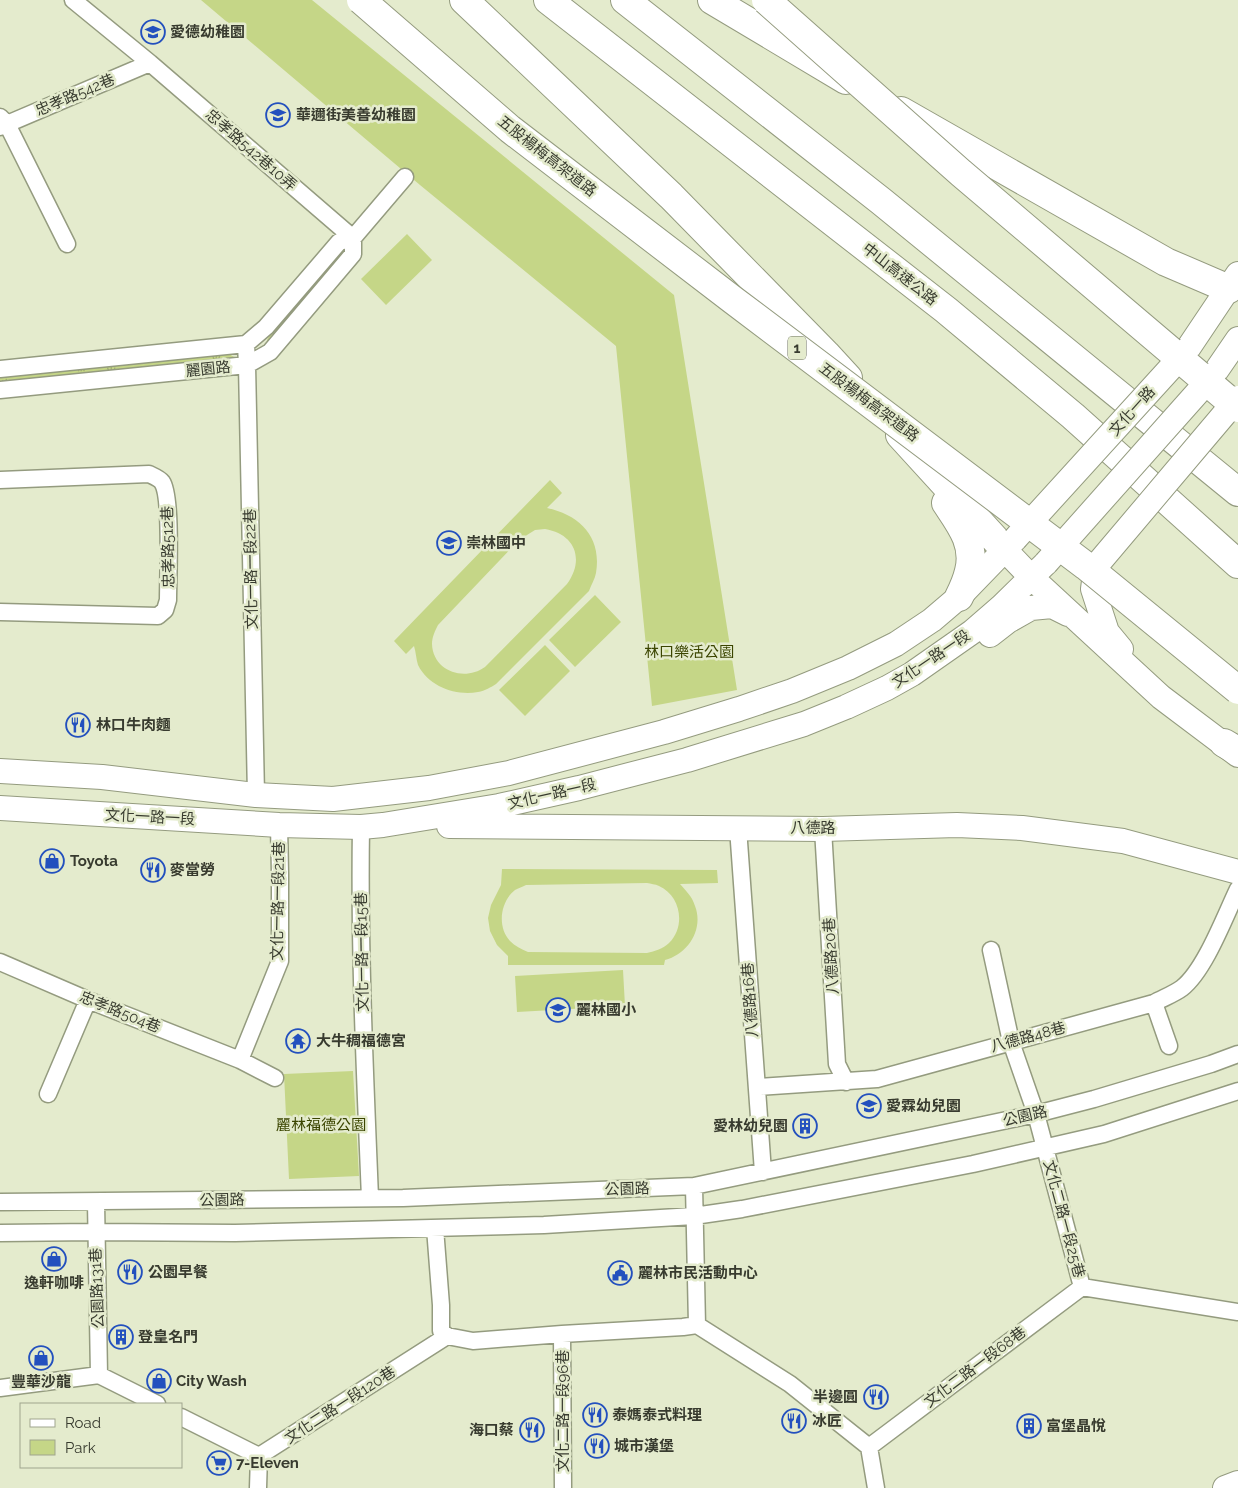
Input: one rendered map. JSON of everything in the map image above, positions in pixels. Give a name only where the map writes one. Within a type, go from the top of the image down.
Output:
[{"type":"highway","name":"五股楊梅高架道路","points":[[361,0],[510,129],[732,300],[1086,566],[1238,690]]},
{"type":"highway","points":[[464,0],[670,196],[1010,544]]},
{"type":"highway","name":"中山高速公路","points":[[548,0],[946,310],[1073,416],[1238,564]]},
{"type":"highway","points":[[625,0],[881,201],[1238,492]]},
{"type":"highway","points":[[712,0],[964,148],[1166,262],[1235,286]]},
{"type":"highway","points":[[766,0],[968,179],[1238,408]]},
{"type":"highway","points":[[826,354],[848,386],[942,496],[964,531],[971,551],[969,571],[959,597]]},
{"type":"main road","name":"文化一路","points":[[1010,544],[1187,350],[1235,286]]},
{"type":"main road","points":[[1039,570],[1214,374],[1238,339]]},
{"type":"main road","points":[[1162,697],[1108,632],[1093,589],[1096,566],[1238,398]]},
{"type":"main road","points":[[1010,544],[1039,570],[1074,617],[1162,697],[1233,750]]},
{"type":"main road","name":"文化一路一段","points":[[0,771],[102,777],[256,795],[334,799],[429,788],[509,773],[664,732],[739,709],[792,691],[848,668],[896,644],[932,620],[959,597],[1010,544]]},
{"type":"main road","name":"文化一路一段","points":[[0,808],[278,825],[372,826],[499,806],[580,788],[687,760],[804,724],[887,688],[933,661],[972,632],[1039,570]]},
{"type":"main road","points":[[887,688],[944,666],[976,646],[1008,621],[1031,608],[1052,606],[1074,617]]},
{"type":"main road","name":"八德路","points":[[372,826],[824,829],[957,825],[1022,828],[1122,841],[1238,872]]},
{"type":"main road","points":[[1225,1488],[1238,1483]]},
{"type":"street","name":"忠孝路542巷10弄","points":[[73,0],[150,63],[353,238]]},
{"type":"street","name":"忠孝路542巷","points":[[2,123],[150,63]]},
{"type":"street","points":[[2,123],[67,244]]},
{"type":"street","name":"麗園路","points":[[0,369],[246,344],[266,327],[339,242],[353,238],[405,177]]},
{"type":"street","name":"麗園路","points":[[0,390],[247,365],[270,352],[353,254],[353,238]]},
{"type":"street","name":"文化一路一段22巷","points":[[246,344],[256,795]]},
{"type":"street","name":"忠孝路512巷","points":[[0,480],[149,474],[161,480],[166,490],[168,507],[168,600],[165,610],[158,616],[0,612]]},
{"type":"street","name":"文化一路一段21巷","points":[[240,1060],[280,961],[278,825]]},
{"type":"street","name":"文化一路一段15巷","points":[[370,1198],[360,869],[372,826]]},
{"type":"street","name":"八德路16巷","points":[[738,828],[763,1172]]},
{"type":"street","name":"八德路20巷","points":[[824,829],[836,1064],[846,1082]]},
{"type":"street","name":"八德路48巷","points":[[757,1087],[877,1079],[1154,1003],[1182,987],[1195,972],[1211,946],[1238,889]]},
{"type":"street","name":"文化二路一段25巷","points":[[991,950],[1011,1042],[1036,1114],[1082,1287],[1238,1312]]},
{"type":"street","name":"忠孝路504巷","points":[[0,962],[88,1000],[240,1060],[275,1078]]},
{"type":"street","points":[[48,1094],[88,1000]]},
{"type":"street","points":[[1154,1003],[1169,1046]]},
{"type":"street","name":"公園路","points":[[0,1202],[370,1198],[694,1186],[1036,1114],[1197,1069],[1238,1054]]},
{"type":"street","name":"公園路","points":[[0,1233],[235,1233],[544,1225],[694,1216],[787,1201],[1044,1148],[1104,1134],[1238,1091]]},
{"type":"street","points":[[694,1186],[697,1325]]},
{"type":"street","name":"公園路131巷","points":[[96,1202],[95,1232],[99,1375]]},
{"type":"street","points":[[434,1228],[441,1305],[441,1331],[447,1336],[473,1340],[697,1325],[790,1384],[869,1447],[876,1488]]},
{"type":"street","name":"文化二路一段68巷","points":[[869,1447],[1082,1287]]},
{"type":"street","name":"文化二路一段96巷","points":[[562,1334],[564,1488]]},
{"type":"street","name":"文化二路一段120巷","points":[[259,1456],[447,1336]]},
{"type":"street","points":[[0,1388],[99,1375],[155,1403]]},
{"type":"street","points":[[182,1418],[259,1456],[258,1488]]},
{"type":"green space","name":"林口樂活公園","points":[[201,0],[312,0],[674,295],[737,690],[652,706],[616,346],[420,185]]},
{"type":"green space","points":[[407,234],[432,260],[386,305],[361,279]]},
{"type":"green space","points":[[347,248],[345,256],[268,343],[269,336],[339,250]]},
{"type":"green space","points":[[229,354],[234,357],[230,360],[0,384],[0,377]]},
{"type":"green space","points":[[550,480],[562,493],[547,508],[559,511],[579,522],[592,538],[596,549],[596,573],[589,591],[496,684],[481,691],[461,693],[436,684],[423,673],[418,665],[414,646],[406,654],[394,641]],"holes":[[[545,529],[564,536],[570,542],[576,557],[575,566],[567,584],[485,667],[468,674],[451,671],[444,667],[438,661],[432,644],[438,625],[519,540],[535,530]]]},
{"type":"green space","points":[[595,595],[621,622],[575,667],[549,640]]},
{"type":"green space","points":[[545,645],[570,671],[525,716],[499,690]]},
{"type":"green space","points":[[502,869],[717,870],[718,883],[680,884],[694,902],[697,915],[696,932],[687,946],[681,952],[665,960],[664,965],[508,965],[508,956],[497,945],[490,931],[488,918],[491,905],[501,885]],"holes":[[[649,883],[658,885],[666,891],[672,897],[679,912],[678,928],[674,936],[667,945],[656,951],[647,953],[528,952],[510,941],[503,929],[502,915],[506,901],[515,890],[526,885]]]},
{"type":"green space","points":[[623,970],[625,1006],[517,1012],[515,976]]},
{"type":"green space","name":"麗林福德公園","points":[[353,1071],[359,1176],[289,1179],[284,1074]]},
{"type":"place","name":"愛德幼稚園","points":[[153,32]]},
{"type":"place","name":"華邇街美善幼稚園","points":[[278,115]]},
{"type":"place","name":"崇林國中","points":[[449,543]]},
{"type":"place","name":"林口牛肉麵","points":[[78,725]]},
{"type":"place","name":"Toyota","points":[[52,861]]},
{"type":"place","name":"麥當勞","points":[[153,870]]},
{"type":"place","name":"麗林國小","points":[[558,1010]]},
{"type":"place","name":"大牛稠福德宮","points":[[298,1041]]},
{"type":"place","name":"愛霖幼兒園","points":[[869,1106]]},
{"type":"place","name":"愛林幼兒園","points":[[805,1126]]},
{"type":"place","name":"逸軒咖啡","points":[[54,1259]]},
{"type":"place","name":"公園早餐","points":[[130,1272]]},
{"type":"place","name":"麗林市民活動中心","points":[[620,1273]]},
{"type":"place","name":"登皇名門","points":[[121,1337]]},
{"type":"place","name":"豐華沙龍","points":[[41,1358]]},
{"type":"place","name":"City Wash","points":[[159,1381]]},
{"type":"place","name":"半邊圓","points":[[876,1397]]},
{"type":"place","name":"泰媽泰式料理","points":[[595,1415]]},
{"type":"place","name":"冰匠","points":[[794,1421]]},
{"type":"place","name":"富堡晶悅","points":[[1029,1426]]},
{"type":"place","name":"海口蔡","points":[[532,1430]]},
{"type":"place","name":"城市漢堡","points":[[597,1446]]},
{"type":"place","name":"7-Eleven","points":[[219,1463]]}]
